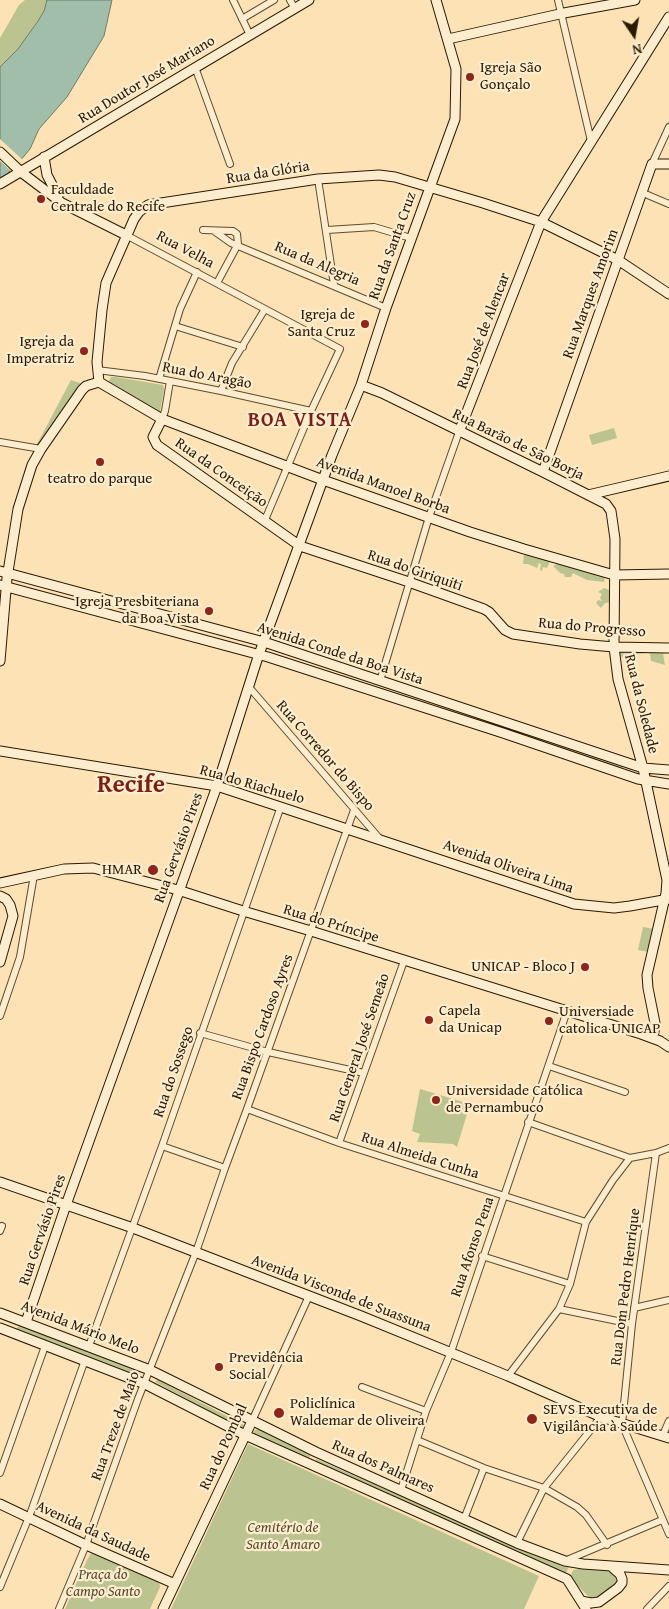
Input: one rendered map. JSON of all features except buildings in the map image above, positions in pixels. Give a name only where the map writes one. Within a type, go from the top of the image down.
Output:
[{"type":"street","points":[[233,0],[250,35]]},
{"type":"street","points":[[290,0],[295,9]]},
{"type":"street","name":"Rua Doutor José Mariano","points":[[0,184],[19,170],[309,0]]},
{"type":"street","name":"Rua da Santa Cruz","points":[[361,385],[386,308],[454,119],[456,69],[436,0]]},
{"type":"street","points":[[558,0],[591,141]]},
{"type":"street","points":[[448,39],[634,0]]},
{"type":"street","points":[[242,19],[271,1]]},
{"type":"street","name":"Rua José de Alencar","points":[[380,681],[429,517],[459,432],[541,222],[669,17]]},
{"type":"street","points":[[195,67],[230,164]]},
{"type":"street","name":"Rua Marques Amorim","points":[[543,472],[652,164],[669,127]]},
{"type":"street","name":"Rua Velha","points":[[0,152],[19,170],[62,202],[217,282],[340,349],[311,412]]},
{"type":"street","points":[[44,157],[50,182],[62,202]]},
{"type":"street","points":[[652,164],[669,164]]},
{"type":"street","name":"Rua da Glória","points":[[99,382],[97,370],[106,282],[126,235],[139,212],[148,205],[318,179],[379,175],[395,177],[541,222],[618,260],[669,294]]},
{"type":"street","points":[[318,179],[334,285]]},
{"type":"street","points":[[643,192],[669,204]]},
{"type":"street","points":[[327,230],[374,227],[411,238]]},
{"type":"street","name":"Rua da Alegria","points":[[203,230],[236,232],[238,244]]},
{"type":"street","name":"Rua da Alegria","points":[[214,231],[232,242],[386,308]]},
{"type":"street","points":[[217,282],[238,244]]},
{"type":"street","points":[[159,379],[184,297],[197,272]]},
{"type":"street","points":[[221,390],[228,370],[265,309]]},
{"type":"street","points":[[175,326],[242,347]]},
{"type":"street","name":"Rua do Aragão","points":[[97,370],[221,390],[311,412]]},
{"type":"street","name":"Rua da Conceição","points":[[170,381],[162,420],[153,436],[157,445],[300,546]]},
{"type":"street","points":[[0,661],[4,572],[18,509],[32,465],[86,386],[99,382]]},
{"type":"street","name":"Avenida Manoel Borba","points":[[99,382],[162,420],[429,517],[524,549],[614,575],[669,574]]},
{"type":"street","name":"Rua Barão de São Borja","points":[[361,385],[382,393],[588,495],[669,476]]},
{"type":"street","name":"Rua Gervásio Pires","points":[[26,1322],[66,1204],[217,786],[255,668],[264,656],[264,642],[323,480],[361,385]]},
{"type":"street","points":[[265,520],[311,412]]},
{"type":"street","points":[[0,442],[41,450]]},
{"type":"street","name":"Rua da Soledade","points":[[588,495],[606,504],[611,511],[615,539],[614,647],[618,679],[643,768],[667,880],[667,899],[647,975],[655,1023],[654,1032],[650,1037]]},
{"type":"street","name":"Rua do Giriquiti","points":[[300,546],[484,609],[505,630],[513,634]]},
{"type":"street","name":"Avenida Conde da Boa Vista","points":[[4,572],[264,642],[643,768],[669,770]]},
{"type":"street","name":"Avenida Conde da Boa Vista","points":[[3,586],[264,656],[646,781],[669,784]]},
{"type":"street","name":"Rua do Progresso","points":[[513,634],[580,644],[669,648]]},
{"type":"street","name":"Rua Corredor do Bispo","points":[[249,687],[382,841]]},
{"type":"street","points":[[626,762],[635,759],[638,748]]},
{"type":"street","name":"Rua do Riachuelo","points":[[0,751],[217,786],[347,828]]},
{"type":"street","name":"Rua do Sossego","points":[[89,1346],[162,1146],[280,806]]},
{"type":"street","name":"Rua Bispo Cardoso Ayres","points":[[196,1252],[354,810]]},
{"type":"street","name":"Avenida Oliveira Lima","points":[[347,828],[574,904],[614,908],[667,899]]},
{"type":"street","name":"Rua do Príncipe","points":[[0,883],[64,869],[93,868],[178,890],[311,931],[650,1037],[669,1047]]},
{"type":"street","points":[[0,1016],[20,957],[34,875]]},
{"type":"street","points":[[0,896],[6,899],[10,905],[13,916],[0,962]]},
{"type":"street","name":"Rua General José Semeão","points":[[339,1143],[404,961]]},
{"type":"street","name":"Rua Afonso Pena","points":[[401,1490],[426,1411],[450,1352],[567,1011]]},
{"type":"street","points":[[200,1033],[268,1052],[364,1072]]},
{"type":"street","points":[[549,1066],[625,1092]]},
{"type":"street","name":"Rua Almeida Cunha","points":[[248,1109],[339,1143],[586,1222]]},
{"type":"street","points":[[528,1122],[630,1158],[656,1153],[669,1148]]},
{"type":"street","points":[[162,1146],[225,1168]]},
{"type":"street","name":"Rua Dom Pedro Henrique","points":[[622,1424],[634,1308],[656,1153]]},
{"type":"street","points":[[508,1376],[559,1309],[570,1284],[586,1222],[605,1191],[630,1158]]},
{"type":"street","name":"Avenida Visconde de Suassuna","points":[[0,1182],[196,1252],[450,1352],[601,1417],[666,1437]]},
{"type":"street","name":"Rua Treze de Maio","points":[[59,1609],[86,1545],[144,1384],[196,1252]]},
{"type":"street","points":[[482,1256],[570,1284]]},
{"type":"street","name":"Rua do Pombal","points":[[164,1609],[308,1296]]},
{"type":"street","points":[[634,1308],[669,1300]]},
{"type":"street","points":[[559,1309],[632,1324]]},
{"type":"street","name":"Avenida Mário Melo","points":[[0,1313],[150,1370]]},
{"type":"street","name":"Avenida Mário Melo","points":[[0,1328],[144,1384]]},
{"type":"street","points":[[0,1473],[45,1346]]},
{"type":"street","points":[[0,1587],[29,1517],[85,1360]]},
{"type":"street","name":"Rua dos Palmares","points":[[150,1370],[316,1452],[517,1543],[565,1561],[612,1567],[669,1570]]},
{"type":"street","name":"Rua dos Palmares","points":[[144,1384],[245,1435],[567,1579]]},
{"type":"street","points":[[362,1388],[426,1411]]},
{"type":"street","points":[[517,1543],[544,1488],[601,1417]]},
{"type":"street","points":[[666,1437],[669,1421]]},
{"type":"street","points":[[622,1424],[669,1534]]},
{"type":"street","points":[[417,1440],[484,1468],[544,1488],[577,1507],[586,1515],[607,1545]]},
{"type":"street","points":[[0,1461],[7,1452]]},
{"type":"street","points":[[286,1452],[308,1457],[314,1456],[316,1452]]},
{"type":"street","points":[[464,1519],[484,1468]]},
{"type":"street","name":"Avenida da Saudade","points":[[0,1504],[86,1545],[175,1584]]},
{"type":"street","points":[[565,1561],[607,1545],[662,1520]]},
{"type":"street","points":[[583,1564],[571,1568],[567,1579],[586,1609]]},
{"type":"street","points":[[581,1600],[591,1603],[599,1602],[618,1588],[622,1579],[620,1574],[612,1567]]},
{"type":"street","points":[[647,1609],[669,1586]]},
{"type":"green space","points":[[25,0],[47,0],[44,11],[38,21],[18,49],[0,67],[0,38],[19,5]]},
{"type":"green space","points":[[111,377],[163,385],[160,411],[156,412],[108,383]]},
{"type":"green space","points":[[71,380],[83,384],[41,447],[36,446]]},
{"type":"green space","points":[[614,428],[617,438],[592,445],[589,435]]},
{"type":"green space","points":[[527,554],[550,561],[547,568],[543,567],[542,571],[540,570],[541,564],[539,563],[537,568],[523,564],[524,555]]},
{"type":"green space","points":[[559,563],[605,575],[604,582],[587,580],[573,573],[571,577],[565,577],[564,574],[560,573],[553,566]]},
{"type":"green space","points":[[604,588],[609,590],[612,595],[611,602],[605,603],[601,608],[596,603],[598,600],[602,601],[600,598],[602,594],[598,592]]},
{"type":"green space","points":[[617,649],[668,650],[667,653],[663,654],[665,665],[651,661],[650,654],[648,653],[629,655],[628,658],[623,658],[617,652]]},
{"type":"green space","points":[[507,729],[623,767],[622,769],[507,731]]},
{"type":"green space","points":[[643,927],[654,929],[649,952],[638,950]]},
{"type":"green space","points":[[420,1089],[470,1104],[457,1147],[453,1144],[417,1142],[420,1134],[412,1131]]},
{"type":"green space","points":[[19,1326],[141,1371],[138,1376],[14,1330]]},
{"type":"green space","points":[[159,1378],[162,1382],[244,1425],[242,1428],[155,1382]]},
{"type":"green space","points":[[258,1429],[310,1455],[310,1457],[308,1458],[255,1434],[253,1431]]},
{"type":"green space","name":"Cemitério de Santo Amaro","points":[[248,1444],[539,1576],[524,1609],[171,1609]]},
{"type":"green space","points":[[316,1459],[562,1566],[569,1567],[565,1575],[316,1461]]},
{"type":"green space","name":"Praça do Campo Santo","points":[[92,1552],[159,1581],[160,1587],[150,1609],[65,1609]]},
{"type":"green space","points":[[584,1568],[612,1571],[619,1576],[617,1585],[598,1600],[590,1598],[572,1580],[571,1575],[573,1570]]},
{"type":"shaded area","points":[[47,0],[112,0],[104,36],[67,97],[39,129],[30,149],[7,174],[0,178],[0,67],[18,49],[38,21],[44,11]]},
{"type":"pier","points":[[0,139],[24,161],[12,172],[0,161]]},
{"type":"place","name":"Igreja São Gonçalo","points":[[470,77]]},
{"type":"place","name":"Faculdade Centrale do Recife","points":[[41,199]]},
{"type":"place","name":"Igreja de Santa Cruz","points":[[365,324]]},
{"type":"place","name":"Igreja da Imperatriz","points":[[84,351]]},
{"type":"place","name":"teatro do parque","points":[[100,462]]},
{"type":"place","name":"Igreja Presbiteriana da Boa Vista","points":[[209,611]]},
{"type":"place","name":"HMAR","points":[[153,870]]},
{"type":"place","name":"UNICAP - Bloco J","points":[[585,967]]},
{"type":"place","name":"Capela da Unicap","points":[[429,1020]]},
{"type":"place","name":"Universiade catolica UNICAP","points":[[549,1021]]},
{"type":"place","name":"Universidade Católica de Pernambuco","points":[[436,1100]]},
{"type":"place","name":"Previdência Social","points":[[219,1367]]},
{"type":"place","name":"Policlínica Waldemar de Oliveira","points":[[279,1413]]},
{"type":"place","name":"SEVS Executiva de Vigilância à Saúde","points":[[532,1419]]},
{"type":"district","name":"BOA VISTA","points":[[300,421]]},
{"type":"district","name":"Recife","points":[[131,786]]}]
